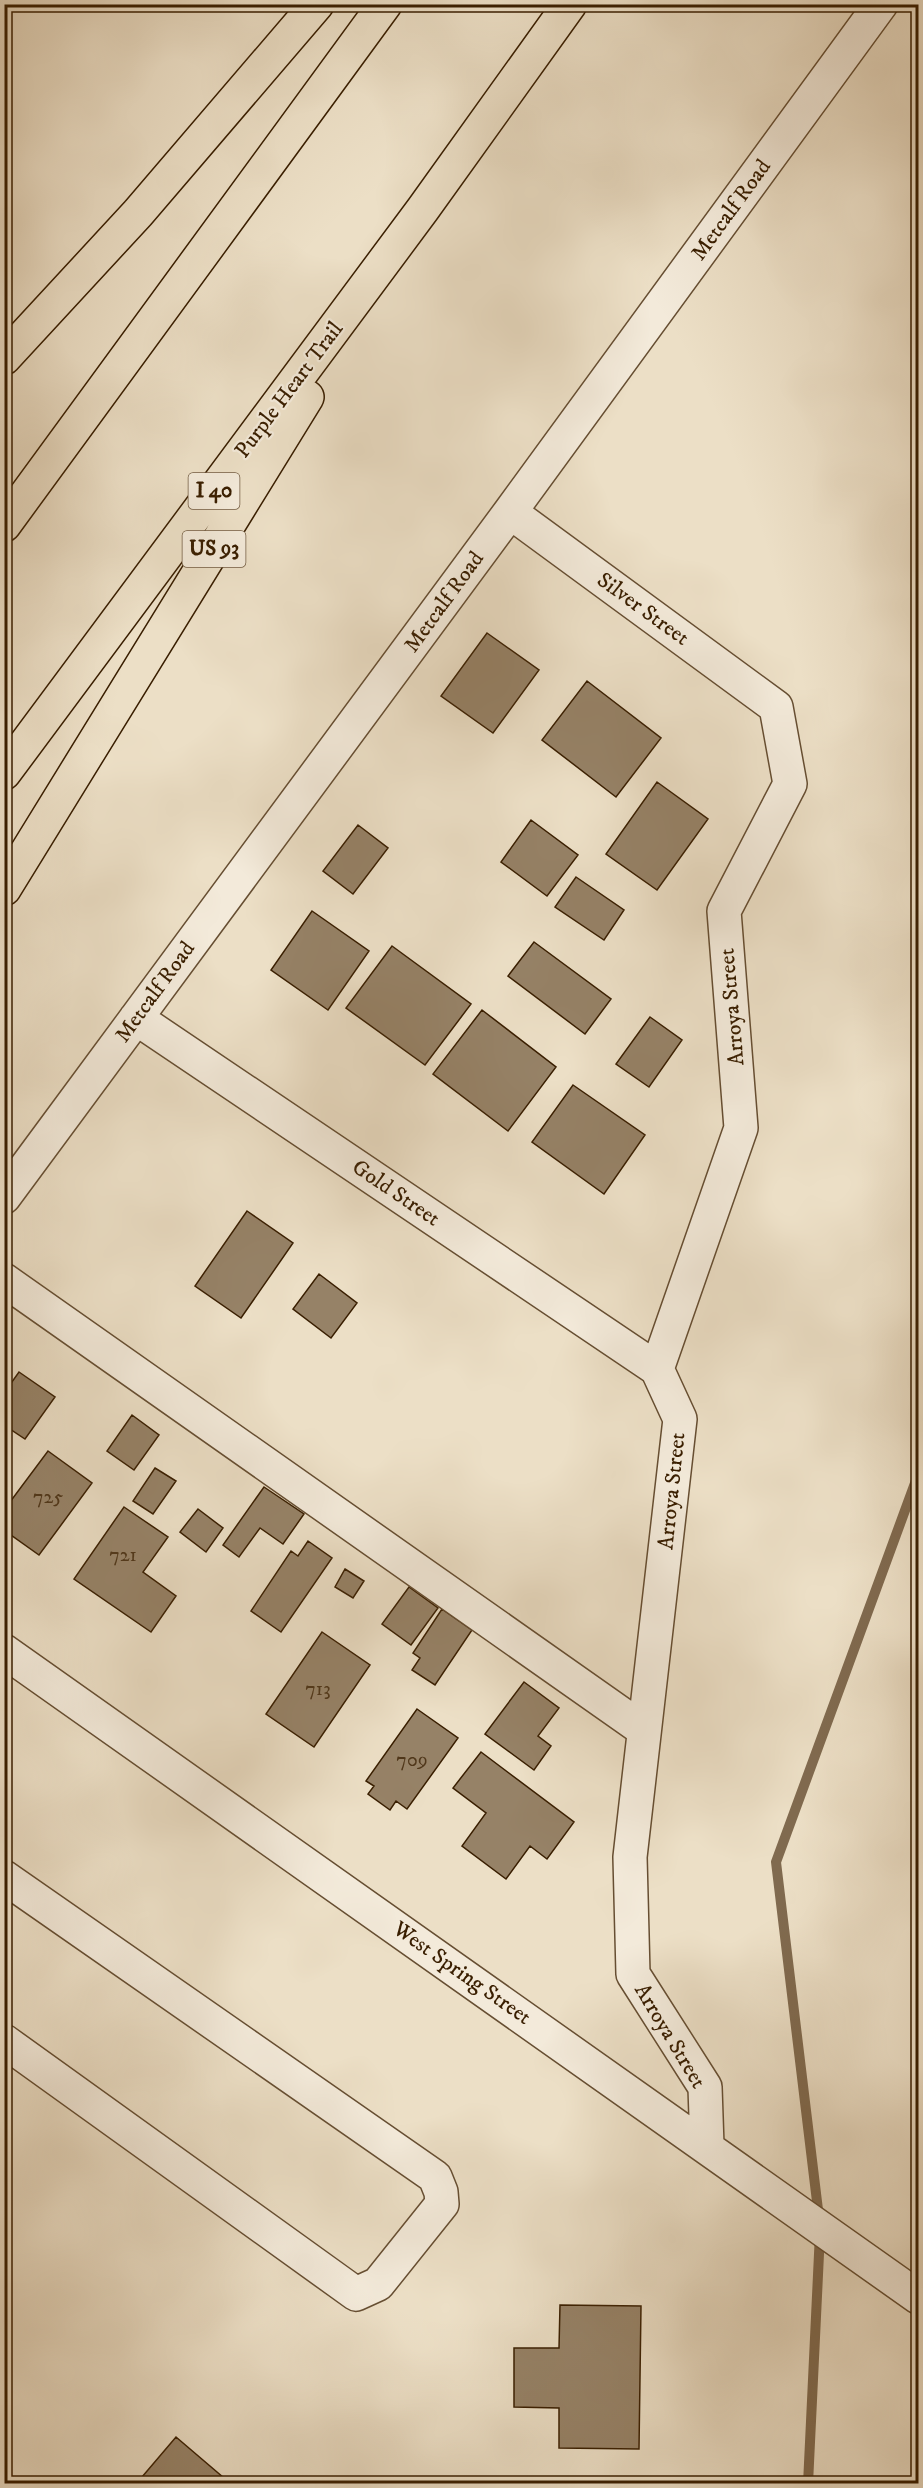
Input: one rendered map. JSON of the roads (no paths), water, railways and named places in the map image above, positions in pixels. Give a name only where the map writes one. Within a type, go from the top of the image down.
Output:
[{"type":"highway","points":[[4,358],[138,213],[317,4]]},
{"type":"highway","points":[[4,525],[385,4]]},
{"type":"highway","name":"Purple Heart Trail","points":[[4,773],[423,209],[570,4]]},
{"type":"highway","name":"US 93","points":[[4,889],[423,209]]},
{"type":"street","name":"Metcalf Road","points":[[4,1197],[510,512],[881,4]]},
{"type":"street","name":"Silver Street","points":[[510,512],[777,707]]},
{"type":"street","name":"Arroya Street","points":[[707,2146],[705,2087],[633,1974],[630,1857],[680,1419],[657,1369],[741,1128],[724,912],[790,784],[777,707]]},
{"type":"street","name":"Gold Street","points":[[136,1018],[657,1369]]},
{"type":"street","points":[[4,1280],[644,1730]]},
{"type":"street","name":"West Spring Street","points":[[4,1651],[916,2291]]},
{"type":"street","points":[[4,1877],[435,2177],[441,2192],[442,2204],[378,2284],[356,2294],[4,2041]]},
{"type":"waterway","points":[[819,2218],[776,1862],[918,1475]]},
{"type":"waterway","points":[[808,2484],[820,2233]]}]
